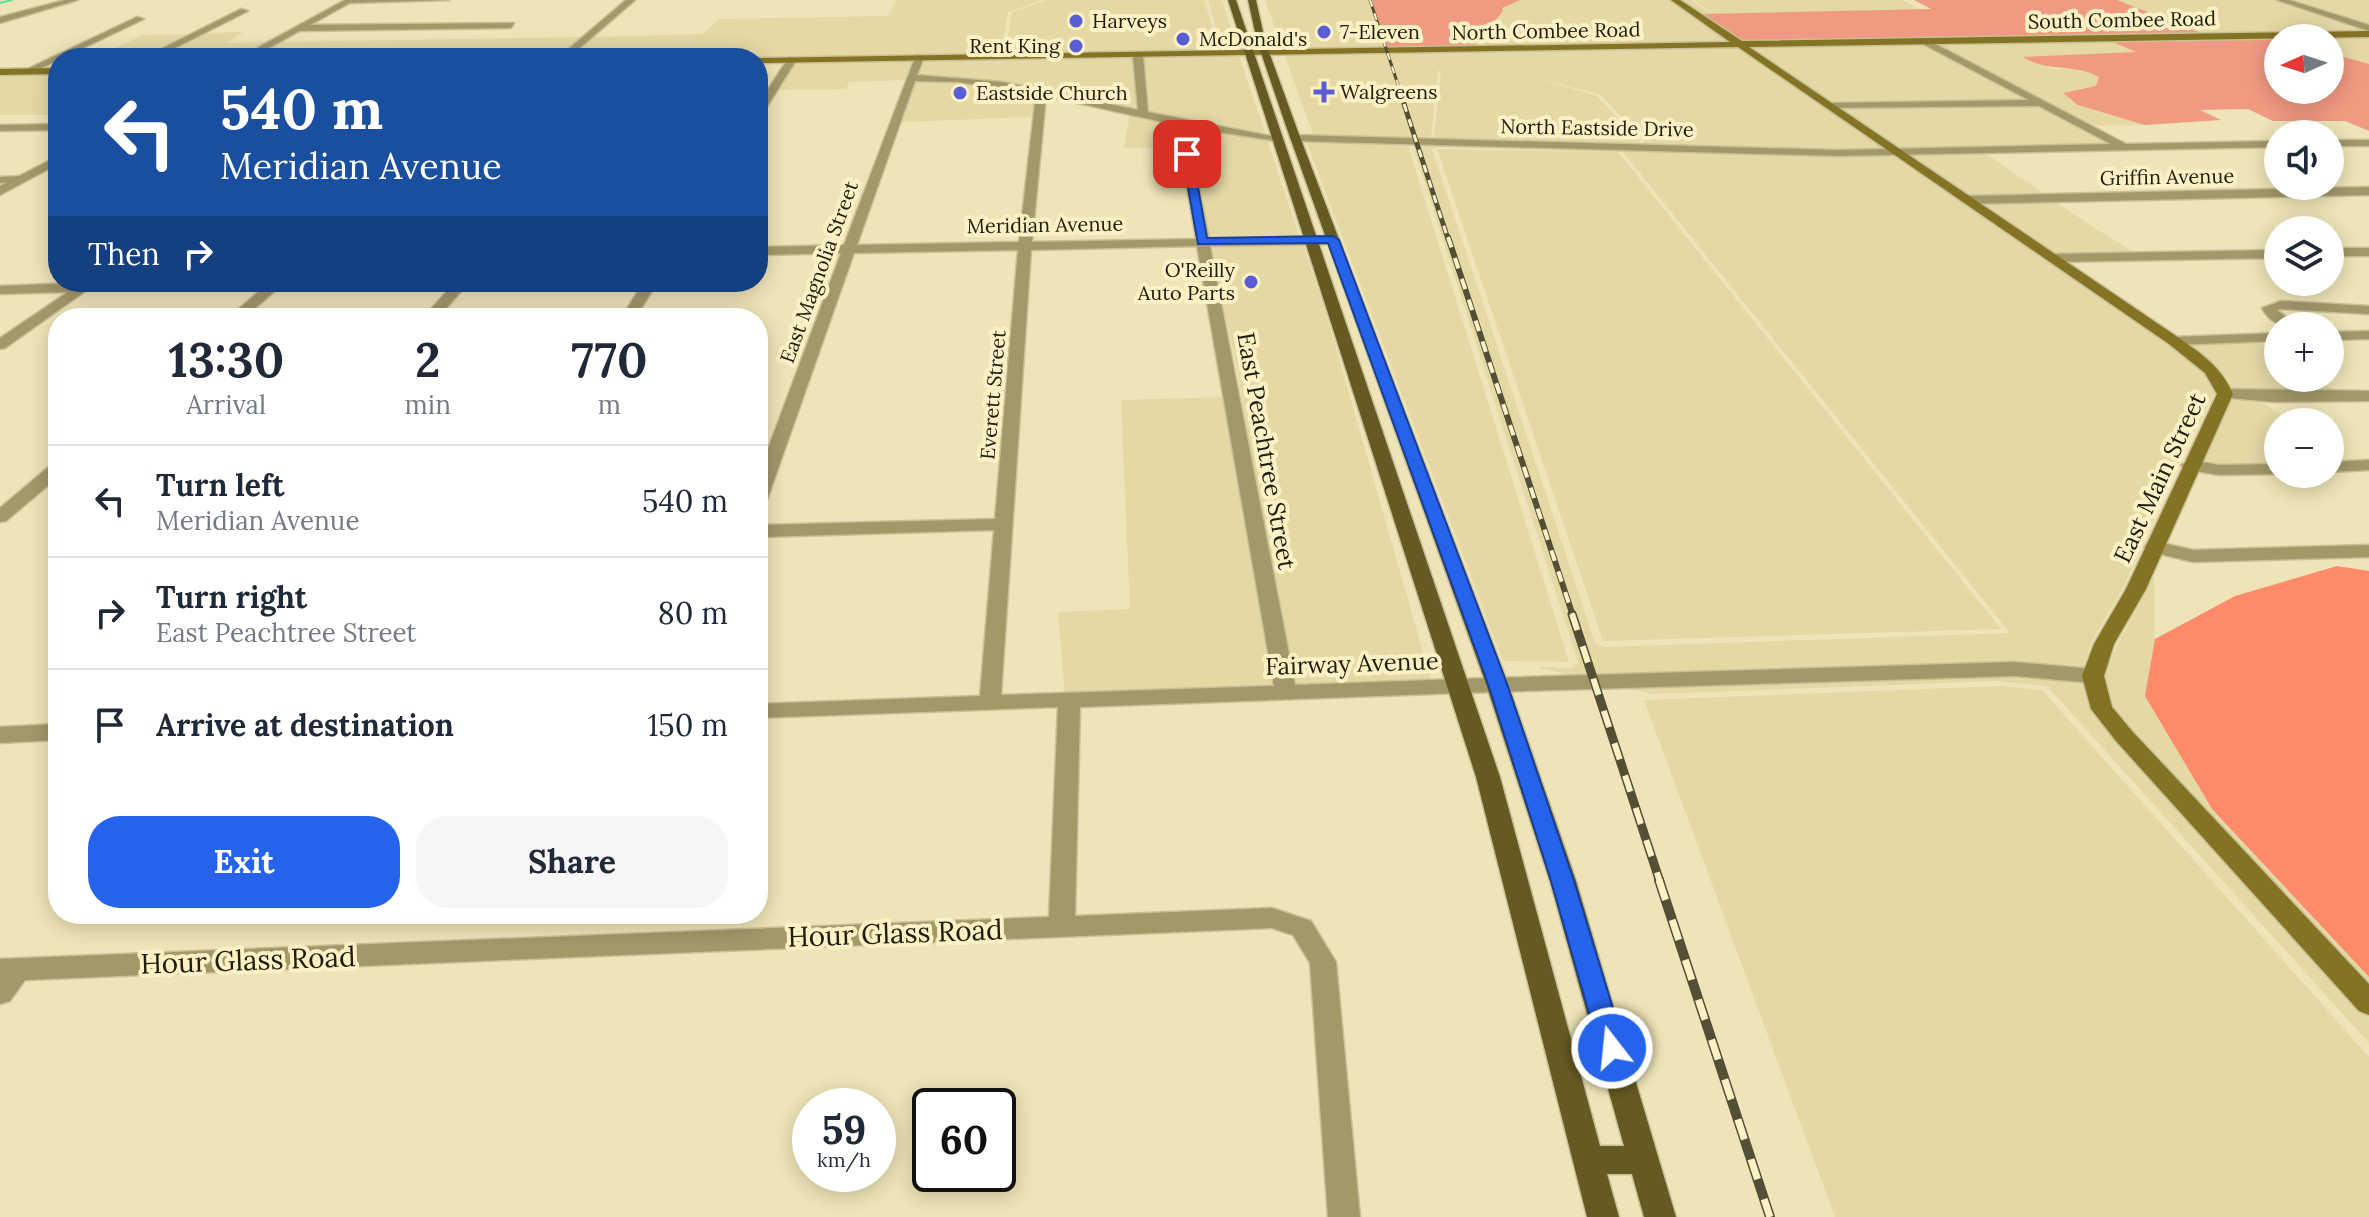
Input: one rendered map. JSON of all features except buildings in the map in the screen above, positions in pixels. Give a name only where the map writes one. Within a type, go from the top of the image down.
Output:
[{"type":"main road","points":[[1232,0],[1276,138],[1395,405],[1497,684],[1563,881],[1660,1217]]},
{"type":"main road","points":[[1252,0],[1265,52],[1309,176],[1321,240],[1366,406],[1459,686],[1513,866],[1603,1217]]},
{"type":"main road","name":"East Main Street","points":[[1675,0],[2174,341],[2219,379],[2225,394],[2136,589],[2104,644],[2093,676]]},
{"type":"main road","name":"South Combee Road","points":[[1739,44],[2369,34]]},
{"type":"main road","name":"North Combee Road","points":[[768,60],[1739,44]]},
{"type":"main road","name":"North Combee Road","points":[[919,57],[1248,52]]},
{"type":"main road","points":[[0,72],[48,71]]},
{"type":"main road","points":[[1276,138],[1287,144],[1309,176]]},
{"type":"main road","points":[[1366,406],[1395,405]]},
{"type":"main road","points":[[2093,676],[2102,709],[2124,736],[2369,1003]]},
{"type":"main road","points":[[1590,1160],[1645,1160]]},
{"type":"street","points":[[0,20],[74,0]]},
{"type":"street","points":[[262,48],[350,1],[445,0]]},
{"type":"street","points":[[575,48],[631,0]]},
{"type":"street","points":[[2281,0],[2369,28]]},
{"type":"street","points":[[168,48],[244,11]]},
{"type":"street","points":[[78,48],[140,19]]},
{"type":"street","points":[[299,28],[511,25]]},
{"type":"street","points":[[1924,41],[2125,147]]},
{"type":"street","points":[[1138,56],[1143,114]]},
{"type":"street","name":"East Magnolia Street","points":[[768,472],[919,57]]},
{"type":"street","points":[[768,97],[792,59]]},
{"type":"street","points":[[28,71],[48,62]]},
{"type":"street","points":[[911,78],[986,80],[1181,123],[1276,138]]},
{"type":"street","name":"Everett Street","points":[[990,702],[1025,245],[1041,92]]},
{"type":"street","points":[[1830,106],[2041,103]]},
{"type":"street","name":"East Peachtree Street","points":[[1181,123],[1286,693]]},
{"type":"street","points":[[0,128],[48,127]]},
{"type":"street","name":"North Eastside Drive","points":[[1295,138],[1897,152],[2264,144]]},
{"type":"street","points":[[2344,143],[2369,143]]},
{"type":"street","points":[[0,191],[48,164]]},
{"type":"street","points":[[0,180],[21,179]]},
{"type":"street","name":"Griffin Avenue","points":[[1966,200],[2369,191]]},
{"type":"street","name":"Meridian Avenue","points":[[768,251],[1321,240]]},
{"type":"street","points":[[2344,252],[2369,252]]},
{"type":"street","points":[[2052,258],[2264,254]]},
{"type":"street","points":[[0,290],[48,287]]},
{"type":"street","points":[[54,308],[78,292]]},
{"type":"street","points":[[247,308],[266,292]]},
{"type":"street","points":[[439,308],[453,292]]},
{"type":"street","points":[[2271,312],[2269,308],[2281,305],[2369,310]]},
{"type":"street","points":[[0,345],[48,312]]},
{"type":"street","points":[[2344,336],[2369,335]]},
{"type":"street","points":[[2174,341],[2264,338]]},
{"type":"street","points":[[2225,394],[2369,396]]},
{"type":"street","points":[[2190,465],[2219,470],[2264,469]]},
{"type":"street","points":[[2344,466],[2369,465]]},
{"type":"street","points":[[0,517],[48,476]]},
{"type":"street","points":[[768,531],[1002,524]]},
{"type":"street","points":[[2154,547],[2193,556],[2369,551]]},
{"type":"street","name":"Fairway Avenue","points":[[768,711],[2015,669],[2093,676]]},
{"type":"street","points":[[1062,926],[1069,700]]},
{"type":"street","points":[[0,735],[48,731]]},
{"type":"street","name":"Hour Glass Road","points":[[9,970],[1272,918],[1302,928],[1323,962],[1344,1217]]},
{"type":"street","points":[[0,993],[9,970]]},
{"type":"shaded area","points":[[896,0],[1043,0],[1008,12],[1001,52],[1005,53],[1012,12],[1047,0],[1204,0],[1219,49],[1222,49],[1208,0],[1222,0],[1237,49],[768,57],[768,48],[580,48],[593,37],[703,34],[719,19],[888,16]]},
{"type":"shaded area","points":[[1265,0],[1372,0],[1384,47],[1282,48]]},
{"type":"shaded area","points":[[1372,0],[1521,0],[1502,8],[1503,11],[1474,46],[1384,47]]},
{"type":"shaded area","points":[[1521,0],[1671,0],[1731,42],[1474,46],[1503,11],[1501,8]]},
{"type":"shaded area","points":[[1679,0],[1691,0],[1711,13],[1694,0],[1903,0],[1921,10],[1699,14]]},
{"type":"shaded area","points":[[1914,0],[2117,0],[2209,36],[1740,42],[1699,14],[1931,9]]},
{"type":"shaded area","points":[[2117,0],[2277,0],[2369,30],[2369,33],[2344,33],[2344,24],[2264,24],[2264,35],[2209,36]]},
{"type":"shaded area","points":[[2285,0],[2369,0],[2369,27]]},
{"type":"shaded area","points":[[243,32],[227,43],[268,42],[257,48],[173,48],[204,33]]},
{"type":"shaded area","points":[[194,34],[164,48],[115,48],[143,35]]},
{"type":"shaded area","points":[[2369,35],[2369,64],[2344,57],[2344,36]]},
{"type":"shaded area","points":[[583,37],[570,48],[267,48],[278,42]]},
{"type":"shaded area","points":[[2264,37],[2264,104],[2344,104],[2344,57],[2369,64],[2369,131],[2344,120],[2271,120],[2248,109],[2200,110],[2221,120],[2145,125],[2078,105],[2063,93],[2096,86],[2099,77],[2081,70],[2042,65],[2023,57],[2136,52],[2108,40]]},
{"type":"shaded area","points":[[2108,40],[2138,53],[2025,57],[2054,69],[2086,69],[2099,77],[2096,86],[2064,94],[2078,105],[2145,125],[2090,126],[1930,42]]},
{"type":"shaded area","points":[[1921,42],[2033,102],[1833,105],[1747,47]]},
{"type":"shaded area","points":[[1738,47],[1889,150],[1314,137],[1284,54]],"holes":[[[1441,70],[1434,138],[1523,140],[1431,138],[1438,71]],[[1532,77],[1601,95],[1645,143],[1641,143],[1597,96]]]},
{"type":"shaded area","points":[[1239,56],[1266,135],[1148,113],[1143,57]]},
{"type":"shaded area","points":[[1133,57],[1137,111],[1004,81],[917,76],[923,59]]},
{"type":"shaded area","points":[[914,58],[905,80],[849,82],[846,89],[778,90],[796,60]]},
{"type":"shaded area","points":[[48,72],[48,115],[0,115],[0,73]]},
{"type":"shaded area","points":[[916,79],[942,79],[1036,92],[1033,117],[900,122]]},
{"type":"shaded area","points":[[2038,105],[2116,145],[1900,150],[1837,108]]},
{"type":"shaded area","points":[[1115,110],[1175,124],[1180,148],[1124,148],[1130,115]]},
{"type":"shaded area","points":[[1187,126],[1267,139],[1300,238],[1209,240]]},
{"type":"shaded area","points":[[1306,141],[1408,146],[1569,662],[1503,661]]},
{"type":"shaded area","points":[[1335,141],[1894,154],[2198,365],[2210,378],[2215,392],[2180,460],[2124,586],[2092,641],[2082,669],[1578,677],[1536,667],[1573,668],[1578,662],[1413,146]],"holes":[[[1432,149],[1623,152],[2010,633],[1605,647],[1595,643]]]},
{"type":"shaded area","points":[[1437,149],[1618,152],[2001,629],[1603,641]]},
{"type":"shaded area","points":[[1985,153],[2047,196],[1969,197],[1905,154]]},
{"type":"shaded area","points":[[2052,200],[2137,254],[2055,256],[1975,201]]},
{"type":"shaded area","points":[[1302,242],[1326,313],[1431,680],[1296,686],[1255,481],[1238,373],[1209,244]]},
{"type":"shaded area","points":[[2256,341],[2264,346],[2264,392],[2233,391],[2228,379],[2215,365],[2185,343]]},
{"type":"shaded area","points":[[1225,397],[1274,687],[1065,694],[1058,612],[1130,609],[1121,400]]},
{"type":"shaded area","points":[[2233,397],[2293,401],[2261,402],[2270,408],[2264,408],[2264,464],[2202,464]]},
{"type":"shaded area","points":[[2337,566],[2369,571],[2369,977],[2212,809],[2145,696],[2155,639],[2235,596]]},
{"type":"shaded area","points":[[2154,576],[2155,639],[2145,696],[2212,809],[2369,977],[2369,987],[2115,710],[2105,679],[2116,648]]},
{"type":"shaded area","points":[[2019,676],[2082,681],[2089,707],[2112,736],[2369,1019],[2369,1043],[2047,686],[1997,681],[1653,694],[1629,689]]},
{"type":"shaded area","points":[[2001,686],[2042,690],[2369,1057],[2369,1217],[1835,1217],[1644,700]]},
{"type":"waterway","points":[[0,3],[12,0]]},
{"type":"railway","points":[[1370,0],[1405,106]]},
{"type":"railway","points":[[1404,104],[1448,239]]},
{"type":"railway","points":[[1448,237],[1573,616]]},
{"type":"railway","points":[[1572,614],[1660,882]]},
{"type":"railway","points":[[1659,880],[1770,1217]]},
{"type":"place","name":"Harveys","points":[[1076,21]]},
{"type":"place","name":"7-Eleven","points":[[1324,32]]},
{"type":"place","name":"McDonald's","points":[[1183,39]]},
{"type":"place","name":"Rent King","points":[[1076,46]]},
{"type":"place","name":"Walgreens","points":[[1324,92]]},
{"type":"place","name":"Eastside Church","points":[[960,93]]},
{"type":"place","name":"O'Reilly Auto Parts","points":[[1251,282]]},
{"type":"route","points":[[1187,154],[1202,242],[1333,240],[1497,684],[1563,881],[1612,1048]]}]
